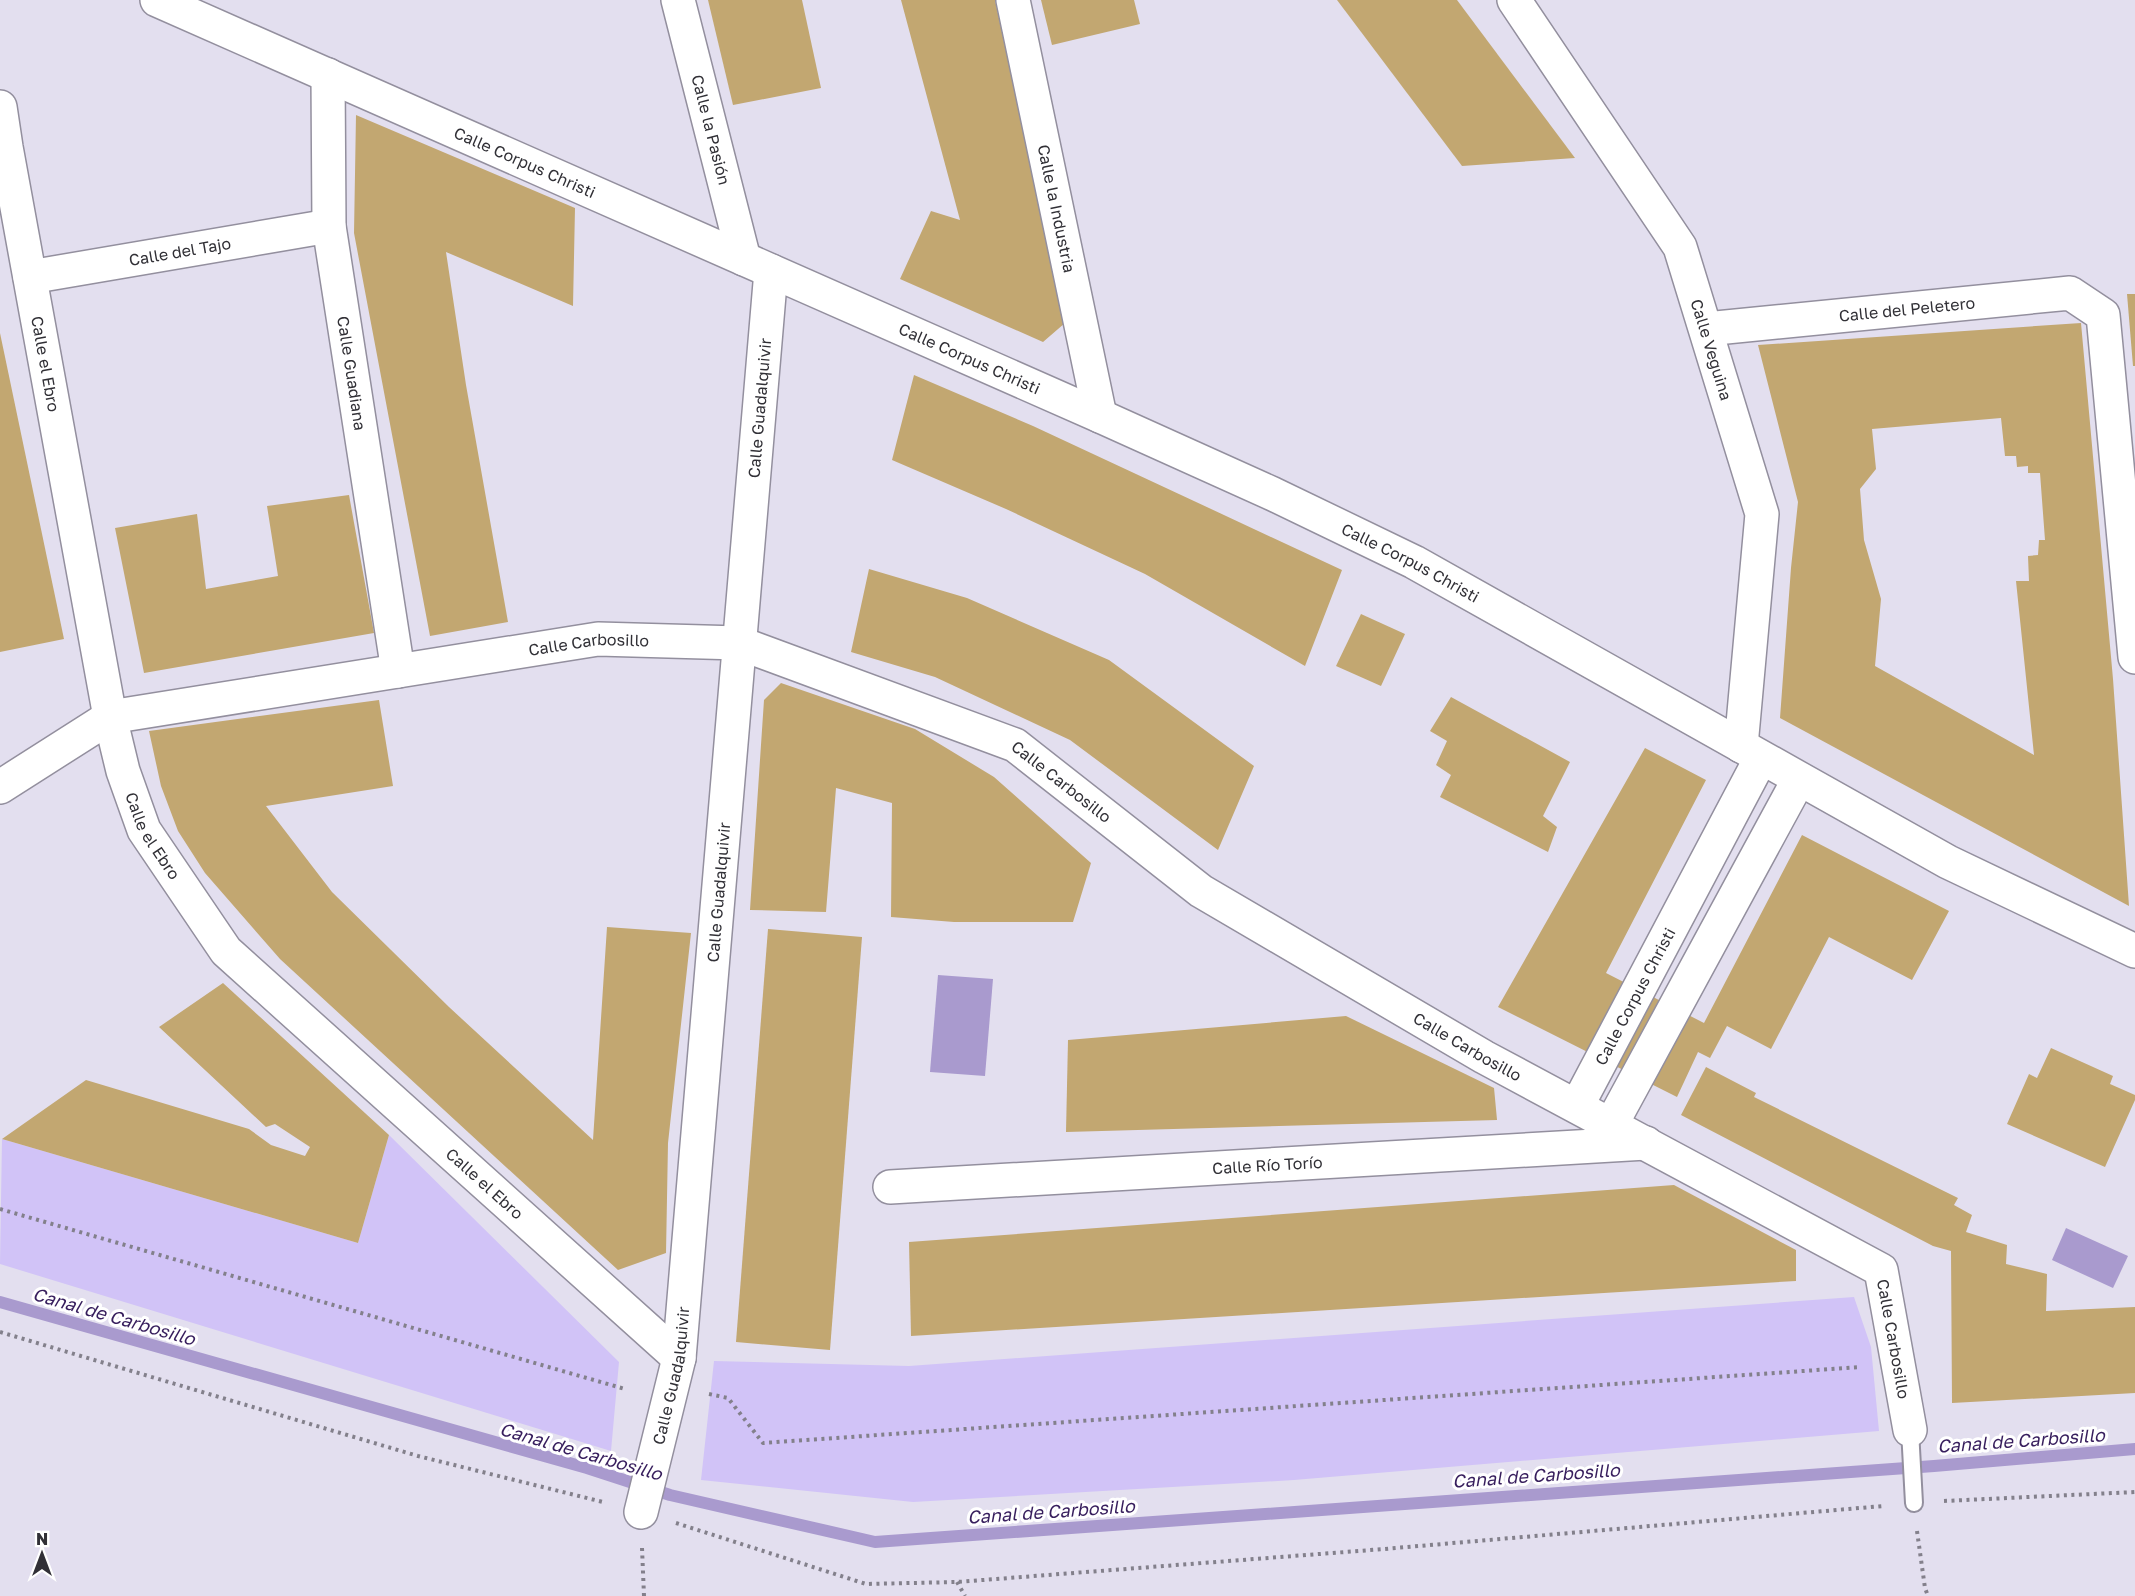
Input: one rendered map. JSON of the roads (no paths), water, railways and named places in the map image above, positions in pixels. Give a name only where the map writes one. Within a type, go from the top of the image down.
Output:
[{"type":"street","name":"Calle Corpus Christi","points":[[157,0],[1273,494],[1414,562],[1948,862],[2135,951]]},
{"type":"street","name":"Calle la Pasión","points":[[678,0],[758,265]]},
{"type":"street","name":"Calle la Industria","points":[[1012,0],[1100,416]]},
{"type":"street","name":"Calle Veguina","points":[[1514,0],[1680,247],[1706,329],[1762,514],[1751,752]]},
{"type":"street","name":"Calle Guadiana","points":[[328,75],[329,226],[398,671]]},
{"type":"street","name":"Calle el Ebro","points":[[0,107],[110,717],[123,771],[144,830],[226,951],[679,1358]]},
{"type":"street","name":"Calle del Tajo","points":[[30,277],[329,226]]},
{"type":"street","name":"Calle Guadalquivir","points":[[641,1512],[679,1358],[739,643],[758,265]]},
{"type":"street","name":"Calle del Peletero","points":[[1706,329],[2070,293],[2103,315],[2135,657]]},
{"type":"street","name":"Calle Carbosillo","points":[[0,787],[110,717],[598,639],[739,643],[1015,745],[1201,891],[1484,1057],[1881,1270],[1910,1437]]},
{"type":"street","name":"Calle Corpus Christi","points":[[1577,1106],[1751,752]]},
{"type":"street","points":[[1611,1125],[1799,779]]},
{"type":"street","name":"Calle Río Torío","points":[[890,1187],[1646,1143]]},
{"type":"lane","points":[[1910,1437],[1914,1503]]},
{"type":"waterway","name":"Canal de Carbosillo","points":[[0,1302],[587,1468],[670,1495],[875,1542],[1934,1466],[2135,1449]]}]
